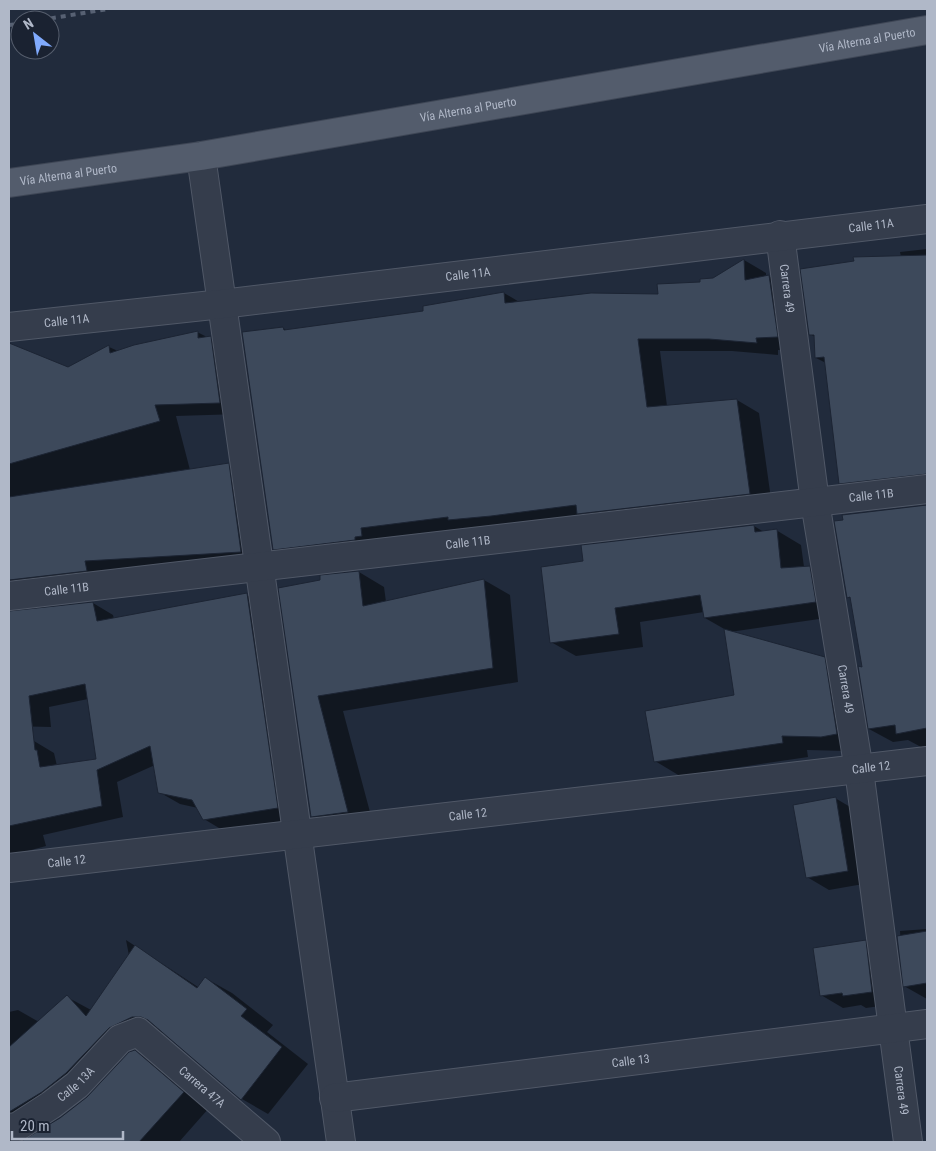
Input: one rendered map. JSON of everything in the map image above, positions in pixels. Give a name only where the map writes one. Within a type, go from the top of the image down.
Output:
[{"type":"main road","name":"Vía Alterna al Puerto","points":[[9,182],[200,156],[927,30]]},
{"type":"street","points":[[200,156],[341,1142]]},
{"type":"street","name":"Calle 11A","points":[[9,327],[222,304],[780,235],[927,219]]},
{"type":"street","name":"Carrera 49","points":[[780,235],[815,502],[859,770],[895,1027],[908,1142]]},
{"type":"street","name":"Calle 11B","points":[[9,596],[927,489]]},
{"type":"street","name":"Calle 12","points":[[9,868],[927,762]]},
{"type":"street","name":"Calle 13","points":[[334,1098],[927,1024]]},
{"type":"street","name":"Calle 13A","points":[[9,1128],[17,1127],[51,1105],[77,1085],[120,1039],[138,1032]]},
{"type":"street","name":"Carrera 47A","points":[[138,1032],[266,1142]]},
{"type":"building","points":[[927,255],[927,474],[839,484],[824,357],[815,358],[814,335],[809,335],[800,269],[854,261],[853,257]]},
{"type":"building","points":[[744,259],[745,280],[769,275],[778,337],[756,338],[757,343],[709,339],[638,339],[647,407],[737,399],[750,494],[577,514],[576,505],[491,516],[448,520],[448,517],[361,528],[362,536],[355,537],[355,540],[273,550],[242,332],[283,327],[284,330],[423,311],[423,306],[504,292],[505,303],[591,293],[658,294],[657,284],[700,282],[700,279],[713,278]]},
{"type":"building","points":[[198,331],[198,338],[211,336],[220,403],[155,405],[160,421],[9,464],[9,343],[68,367],[109,345],[110,353],[134,345]]},
{"type":"building","points":[[229,463],[241,552],[85,561],[87,571],[9,580],[9,497]]},
{"type":"building","points":[[927,505],[927,728],[896,734],[895,725],[868,729],[858,666],[862,667],[850,597],[847,598],[834,521],[843,520],[842,515]]},
{"type":"building","points":[[754,525],[755,532],[777,529],[781,568],[810,566],[816,602],[704,618],[700,595],[615,608],[619,634],[550,643],[541,567],[583,561],[581,545]]},
{"type":"building","points":[[359,571],[363,606],[484,579],[493,668],[318,696],[348,812],[311,817],[278,588],[320,580],[320,575]]},
{"type":"building","points":[[247,593],[278,808],[203,820],[192,800],[158,793],[150,746],[97,770],[102,806],[9,826],[9,611],[93,602],[97,621]],"holes":[[[85,684],[96,759],[40,767],[37,750],[35,750],[29,696]]]},
{"type":"building","points":[[724,629],[825,657],[837,734],[821,737],[782,736],[783,743],[654,762],[645,711],[734,695]]},
{"type":"building","points":[[836,797],[848,871],[806,878],[793,805]]},
{"type":"building","points":[[927,931],[927,983],[903,987],[897,936]]},
{"type":"building","points":[[866,940],[872,992],[843,996],[842,993],[820,996],[813,948]]},
{"type":"building","points":[[135,945],[197,988],[205,977],[247,1009],[241,1016],[282,1047],[241,1100],[148,1020],[141,1017],[132,1017],[109,1028],[66,1073],[42,1092],[9,1112],[9,1047],[67,995],[86,1016]]},
{"type":"building","points":[[135,1050],[184,1092],[139,1142],[20,1142],[60,1118],[87,1097],[129,1052]]},
{"type":"railway","points":[[60,17],[108,9]]}]
